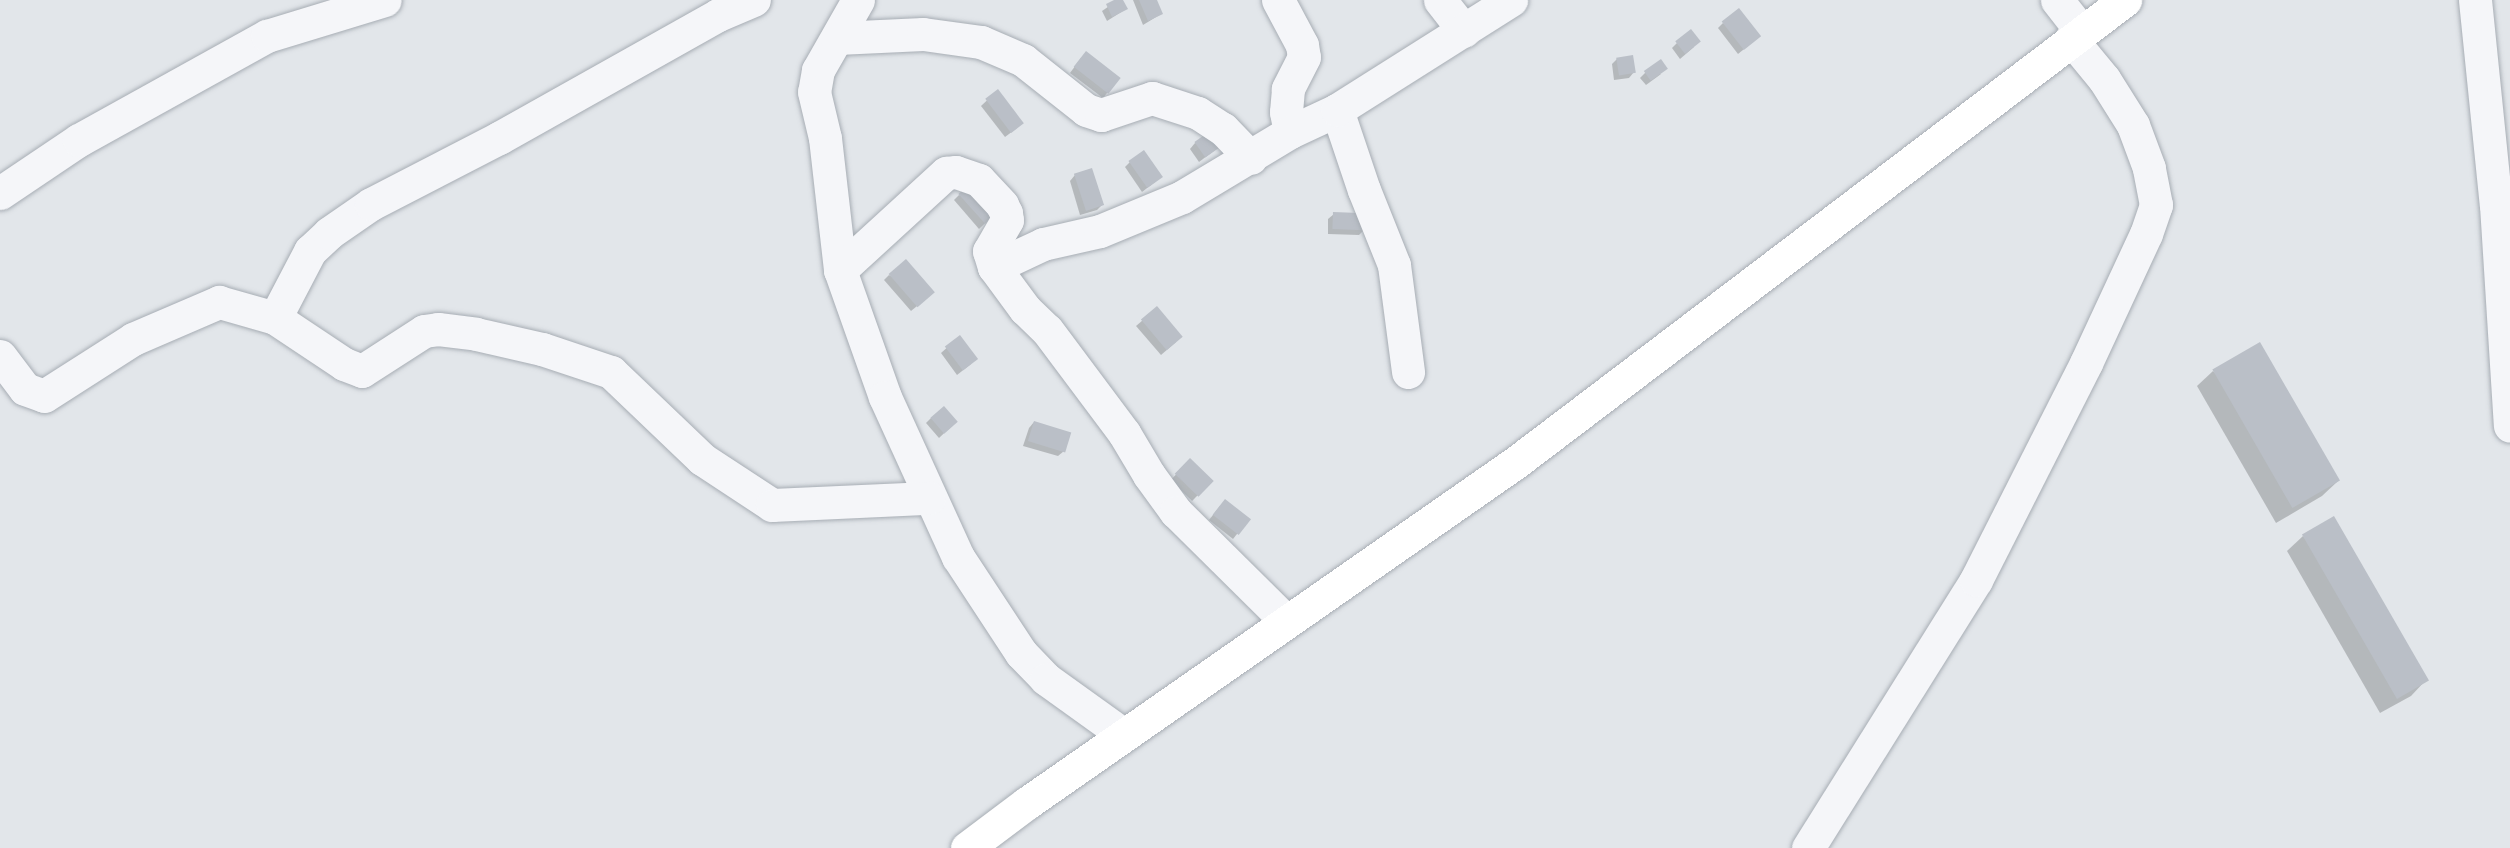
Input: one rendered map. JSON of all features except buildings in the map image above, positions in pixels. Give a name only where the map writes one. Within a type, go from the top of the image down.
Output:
[{"type":"street","points":[[275,318],[310,250],[329,233],[370,204],[499,138],[718,15],[754,0]]},
{"type":"street","points":[[858,0],[818,70],[814,92],[825,138],[840,270],[885,397],[929,498],[958,557],[1021,653],[1046,680],[1124,735]]},
{"type":"street","points":[[1278,0],[1302,45],[1304,57],[1288,89],[1286,112],[1290,132]]},
{"type":"street","points":[[1440,0],[1464,31]]},
{"type":"street","points":[[994,267],[1043,244],[1100,231],[1182,197],[1251,158],[1290,132],[1337,110],[1511,0]]},
{"type":"street","points":[[1808,848],[1976,580],[2086,363],[2146,234],[2156,205],[2149,168],[2133,125],[2076,35],[2058,0]]},
{"type":"street","points":[[967,848],[1286,621],[1515,463],[2125,0]]},
{"type":"street","points":[[2475,0],[2496,205],[2510,426]]},
{"type":"street","points":[[0,193],[79,140],[267,36],[370,2]]},
{"type":"street","points":[[837,38],[923,34],[981,42],[1023,60],[1086,110],[1101,115],[1152,98],[1198,113],[1223,129],[1251,158]]},
{"type":"street","points":[[1337,110],[1364,190],[1394,265],[1408,372]]},
{"type":"street","points":[[840,270],[946,173],[956,172],[979,180],[1002,205],[1006,213],[1007,220],[989,251],[994,267],[1025,309],[1047,330],[1124,433],[1149,475],[1176,512],[1286,621]]},
{"type":"street","points":[[0,356],[25,389],[44,396],[133,339],[219,302],[275,318],[344,364],[362,371],[424,331],[438,329],[476,334],[542,349],[611,372],[702,459],[772,505],[929,498]]}]
